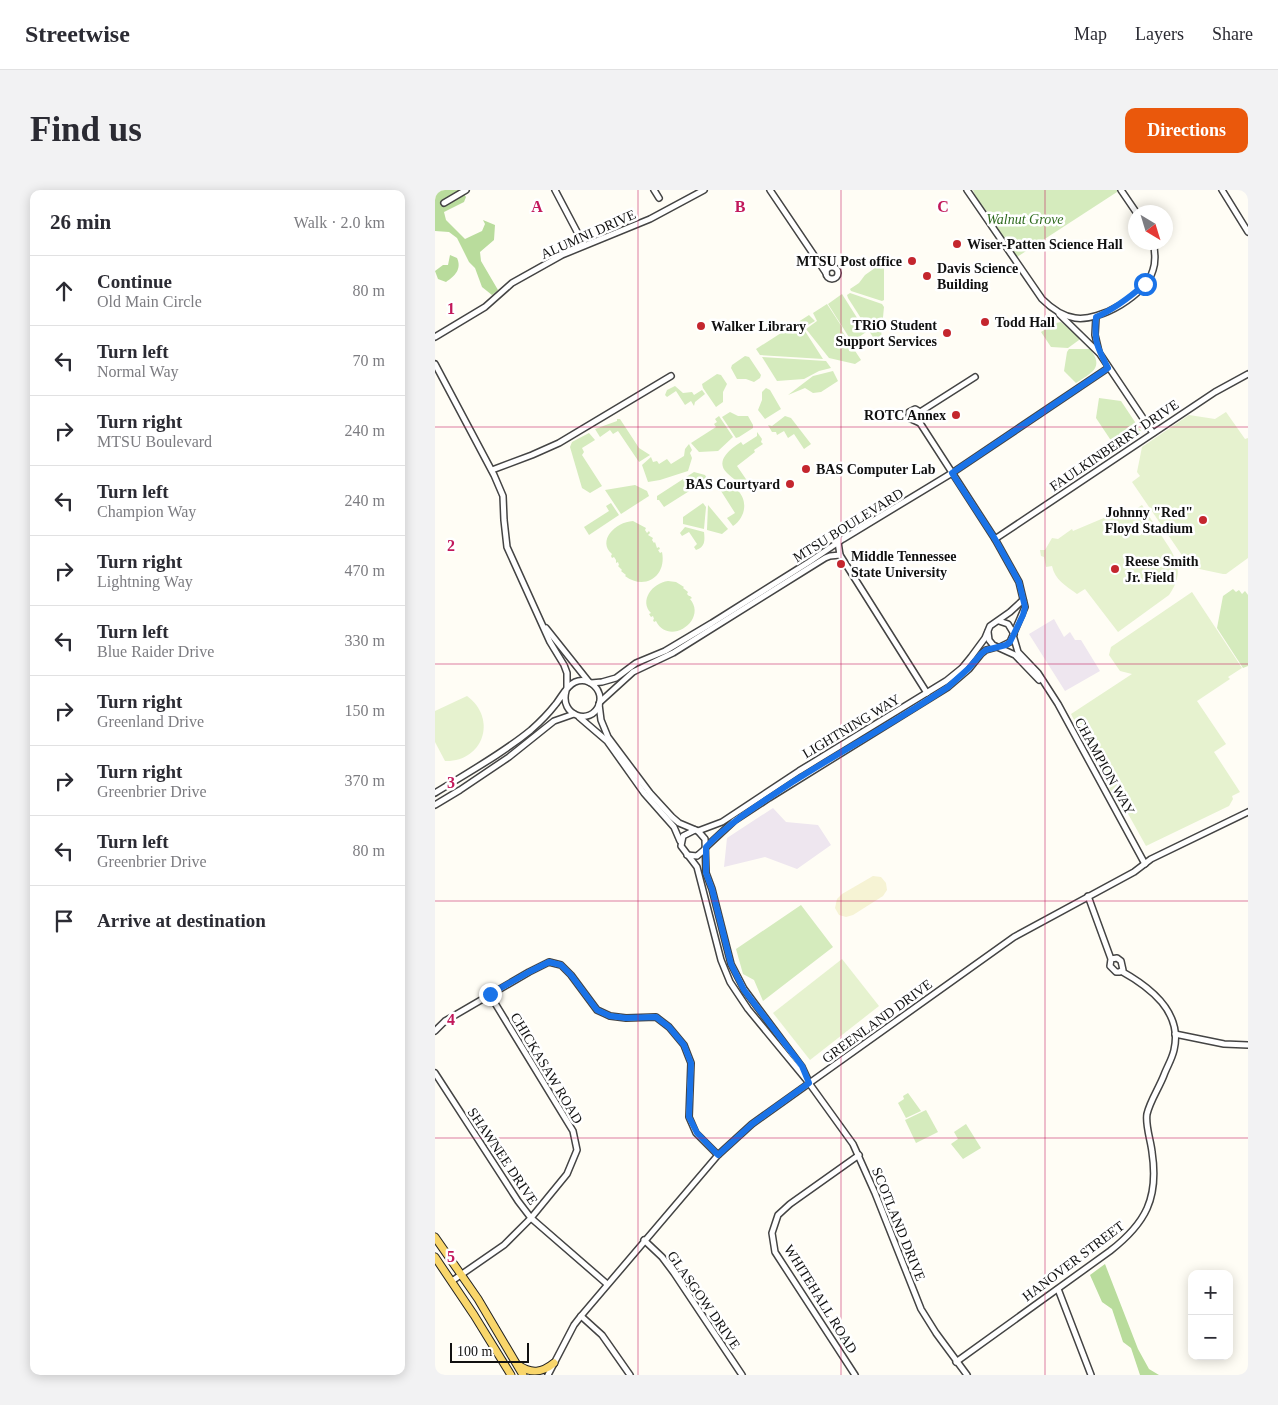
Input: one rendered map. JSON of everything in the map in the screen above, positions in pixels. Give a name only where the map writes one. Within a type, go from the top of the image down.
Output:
[{"type":"main road","points":[[435,1237],[462,1274],[523,1375]]},
{"type":"main road","points":[[435,1257],[511,1375]]},
{"type":"main road","points":[[517,1364],[526,1370],[534,1372],[545,1370],[554,1363]]},
{"type":"street","points":[[444,203],[466,190]]},
{"type":"street","points":[[555,190],[584,245]]},
{"type":"street","points":[[654,190],[659,198]]},
{"type":"street","name":"ALUMNI DRIVE","points":[[435,337],[485,306],[512,283],[562,255],[650,219],[704,190]]},
{"type":"street","points":[[770,190],[826,273]]},
{"type":"street","points":[[967,190],[1042,298],[1100,354]]},
{"type":"street","points":[[1121,190],[1131,205]]},
{"type":"street","points":[[1222,190],[1248,232]]},
{"type":"street","points":[[1057,312],[1073,318],[1096,317],[1116,307],[1145,284],[1153,271],[1155,262],[1154,250]]},
{"type":"street","points":[[1096,317],[1095,335],[1100,354],[1153,433]]},
{"type":"street","points":[[435,364],[492,470],[503,496],[503,520],[507,547],[550,642],[566,670],[567,690],[565,703],[567,708],[587,722],[607,741],[644,793],[673,827],[685,853],[697,867],[721,960],[730,982],[748,1009],[809,1083]]},
{"type":"street","name":"MTSU BOULEVARD","points":[[590,682],[602,682],[616,678],[636,663],[665,651],[952,473],[1108,368]]},
{"type":"street","name":"FAULKINBERRY DRIVE","points":[[995,539],[1091,473],[1215,392],[1248,374]]},
{"type":"street","points":[[492,470],[532,456],[559,443],[671,376]]},
{"type":"street","points":[[920,412],[975,378]]},
{"type":"street","points":[[920,412],[913,410],[909,412],[909,416],[911,420],[920,423]]},
{"type":"street","points":[[920,412],[920,423],[995,539],[1019,582],[1025,607],[1023,615],[1010,642],[999,647],[989,640],[988,631],[990,626],[998,622],[1023,600]]},
{"type":"street","points":[[838,542],[840,555],[927,693]]},
{"type":"street","name":"MTSU BOULEVARD","points":[[599,703],[633,672],[667,656],[707,633],[825,558],[840,555]]},
{"type":"street","points":[[541,622],[597,689],[601,720],[608,737],[671,817],[679,823],[696,830],[705,839],[706,873],[712,889],[731,964],[744,990],[802,1066],[809,1083]]},
{"type":"street","points":[[998,622],[1008,624],[1013,635]]},
{"type":"street","name":"LIGHTNING WAY","points":[[696,830],[722,822],[799,771],[954,676],[976,651],[988,631]]},
{"type":"street","name":"CHAMPION WAY","points":[[1013,635],[1018,652],[1038,673],[1066,718],[1145,864]]},
{"type":"street","name":"LIGHTNING WAY","points":[[705,848],[733,821],[948,687],[986,650],[999,647]]},
{"type":"street","name":"CHAMPION WAY","points":[[999,647],[1015,655],[1042,682]]},
{"type":"street","points":[[435,793],[530,731],[556,705],[575,682],[584,680],[590,682]]},
{"type":"street","points":[[435,805],[509,757],[533,740],[554,721],[575,715],[587,716],[592,713],[599,703]]},
{"type":"street","name":"GREENLAND DRIVE","points":[[548,1375],[574,1325],[607,1284],[718,1155],[752,1124],[1014,937],[1134,872],[1145,864],[1248,812]]},
{"type":"street","points":[[680,843],[683,836],[696,830]]},
{"type":"street","points":[[685,853],[697,856],[705,848]]},
{"type":"street","points":[[1088,896],[1111,959],[1110,966],[1112,970],[1116,972],[1121,971],[1141,982],[1158,996],[1169,1011],[1175,1034],[1224,1044],[1248,1045]]},
{"type":"street","points":[[1111,959],[1117,958],[1121,961],[1123,965],[1121,971]]},
{"type":"street","points":[[435,1031],[445,1022],[529,972],[549,962],[561,965],[571,975],[597,1010],[610,1016],[626,1018],[656,1017],[669,1027],[684,1045],[691,1063],[689,1117],[697,1133],[718,1155]]},
{"type":"street","name":"CHICKASAW ROAD","points":[[452,1281],[504,1245],[531,1218],[567,1174],[577,1150],[573,1131],[490,994]]},
{"type":"street","name":"HANOVER STREET","points":[[957,1362],[1124,1240],[1138,1225],[1145,1214],[1154,1188],[1154,1165],[1147,1116],[1174,1050],[1175,1034]]},
{"type":"street","name":"SHAWNEE DRIVE","points":[[435,1073],[531,1218],[607,1284]]},
{"type":"street","name":"SCOTLAND DRIVE","points":[[809,1083],[859,1155],[921,1309],[967,1375]]},
{"type":"street","name":"WHITEHALL ROAD","points":[[855,1375],[775,1252],[772,1233],[778,1215],[790,1204],[859,1155]]},
{"type":"street","name":"GLASGOW DRIVE","points":[[644,1240],[662,1257],[674,1273],[742,1375]]},
{"type":"street","points":[[1058,1289],[1091,1375]]},
{"type":"street","points":[[581,1316],[602,1335],[630,1375]]},
{"type":"shaded area","points":[[1054,619],[1064,637],[1070,632],[1075,640],[1081,640],[1100,671],[1065,691],[1029,634]]},
{"type":"shaded area","points":[[773,808],[786,822],[818,825],[831,845],[797,869],[765,857],[724,867],[727,838]]},
{"type":"shaded area","points":[[873,876],[881,877],[886,883],[887,890],[883,896],[853,915],[846,917],[839,915],[835,908],[837,899],[842,894]]},
{"type":"green space","points":[[435,190],[461,190],[466,197],[464,202],[444,212],[446,220],[465,239],[482,231],[485,224],[483,220],[495,225],[494,240],[480,252],[481,261],[498,290],[492,295],[482,287],[475,268],[469,262],[457,238],[449,232],[435,231]]},
{"type":"green space","name":"Walnut Grove","points":[[973,190],[1117,190],[1117,192],[1017,257]]},
{"type":"green space","points":[[450,255],[457,258],[459,266],[455,275],[446,282],[438,279],[435,271],[443,265],[448,265]]},
{"type":"green space","points":[[882,263],[884,264],[884,300],[851,291],[850,289],[859,283],[865,275]]},
{"type":"green space","points":[[850,293],[882,304],[884,307],[880,348],[848,298],[847,295]]},
{"type":"green space","points":[[842,294],[866,332],[852,342],[828,304]]},
{"type":"green space","points":[[827,304],[861,360],[855,364],[829,358],[806,329],[817,321],[813,313]]},
{"type":"green space","points":[[809,315],[815,321],[803,328],[823,359],[760,355],[756,349]]},
{"type":"green space","points":[[1061,322],[1080,338],[1068,348],[1051,347],[1041,332]]},
{"type":"green space","points":[[1069,349],[1090,349],[1096,361],[1096,365],[1091,373],[1076,383],[1064,371]]},
{"type":"green space","points":[[745,356],[749,357],[761,375],[754,382],[746,379],[737,379],[731,368],[732,365]]},
{"type":"green space","points":[[762,357],[826,361],[831,368],[819,371],[804,379],[777,381]]},
{"type":"green space","points":[[833,371],[838,381],[821,392],[813,393],[805,388],[788,395],[813,376]]},
{"type":"green space","points":[[717,374],[721,375],[727,384],[723,392],[723,402],[716,407],[702,384]]},
{"type":"green space","points":[[675,386],[683,393],[692,392],[694,395],[702,390],[705,394],[695,402],[694,406],[691,401],[685,405],[676,391],[667,397],[665,395],[667,390]]},
{"type":"green space","points":[[766,388],[770,390],[781,409],[765,419],[758,410],[762,400],[762,392]]},
{"type":"green space","points":[[1099,398],[1121,401],[1141,431],[1116,448],[1096,418]]},
{"type":"green space","points":[[730,412],[738,416],[748,416],[753,428],[736,438],[722,417]]},
{"type":"green space","name":"Johnny \"Red\" Floyd Stadium","points":[[1226,412],[1245,439],[1248,438],[1248,558],[1226,574],[1223,574],[1190,567],[1132,482],[1140,476],[1137,472],[1142,447],[1189,415],[1215,419]]},
{"type":"green space","points":[[719,416],[733,437],[718,451],[699,452],[691,443],[716,427],[714,424],[717,422],[715,419]]},
{"type":"green space","points":[[785,416],[791,418],[811,444],[804,449],[794,434],[788,438],[784,431],[777,435],[776,432],[772,432],[768,425],[772,426]]},
{"type":"green space","points":[[617,419],[620,419],[639,448],[650,455],[639,462],[618,431],[613,434],[610,430],[600,437],[595,429],[617,421]]},
{"type":"green space","points":[[757,432],[763,444],[737,466],[750,485],[744,489],[727,473],[722,464],[723,459],[729,451],[741,442],[743,445],[757,436]]},
{"type":"green space","points":[[589,433],[595,440],[582,448],[584,452],[582,455],[602,486],[590,493],[582,488],[570,447],[572,442]]},
{"type":"green space","points":[[689,444],[692,450],[690,453],[692,458],[688,471],[648,482],[642,465],[651,457],[653,462],[657,461],[659,464],[667,459],[671,464],[684,456],[685,449]]},
{"type":"green space","points":[[694,472],[705,475],[710,484],[709,486],[707,483],[703,485],[702,483],[664,507],[657,500],[657,496]]},
{"type":"green space","points":[[635,485],[647,491],[649,496],[621,514],[605,490]]},
{"type":"green space","points":[[722,485],[730,486],[737,490],[744,501],[743,514],[733,526],[727,518],[735,513],[721,491],[716,487]]},
{"type":"green space","points":[[611,503],[619,515],[589,535],[584,527],[609,511],[606,506]]},
{"type":"green space","points":[[703,503],[706,507],[704,529],[683,524],[683,517]]},
{"type":"green space","points":[[708,505],[728,529],[722,534],[707,530]]},
{"type":"green space","name":"Reese Smith Jr. Field","points":[[1142,505],[1175,559],[1178,572],[1177,579],[1169,595],[1118,632],[1085,589],[1077,594],[1058,579],[1052,566],[1046,567],[1040,550],[1045,550],[1052,538],[1058,539],[1072,529],[1073,531],[1118,512],[1122,518]]},
{"type":"green space","points":[[633,521],[646,528],[647,533],[649,531],[648,535],[653,538],[652,540],[657,548],[659,547],[660,553],[662,552],[663,561],[658,574],[653,579],[647,581],[640,582],[625,576],[618,566],[618,562],[616,563],[614,557],[612,558],[612,554],[606,544],[607,538],[614,528]]},
{"type":"green space","points":[[685,527],[704,532],[704,541],[701,547],[696,550],[694,547],[697,544],[689,532],[682,536],[680,533]]},
{"type":"green space","points":[[662,582],[676,582],[684,587],[688,592],[687,594],[692,598],[690,599],[694,607],[694,615],[691,622],[685,628],[677,631],[669,631],[662,628],[656,621],[654,622],[653,616],[651,617],[649,614],[651,613],[646,603],[652,589]]},
{"type":"green space","points":[[1233,589],[1236,592],[1239,590],[1242,594],[1245,591],[1248,595],[1248,666],[1243,668],[1217,628],[1223,596]]},
{"type":"green space","points":[[1192,592],[1242,668],[1228,677],[1230,679],[1197,701],[1226,744],[1214,752],[1240,792],[1232,796],[1233,799],[1229,806],[1146,846],[1127,812],[1121,811],[1071,714],[1132,674],[1120,671],[1109,655],[1111,647]]},
{"type":"green space","points":[[467,696],[477,705],[482,716],[484,727],[482,738],[477,747],[469,754],[458,759],[445,761],[435,742],[435,711]]},
{"type":"green space","points":[[801,905],[833,947],[763,1001],[754,980],[743,974],[736,949]]},
{"type":"green space","points":[[842,959],[879,1006],[810,1060],[773,1013]]},
{"type":"green space","points":[[908,1093],[921,1111],[906,1118],[898,1103]]},
{"type":"green space","points":[[926,1110],[938,1132],[916,1143],[905,1120]]},
{"type":"green space","points":[[966,1124],[981,1148],[963,1159],[951,1144],[958,1139],[954,1132]]},
{"type":"green space","points":[[1105,1264],[1138,1349],[1149,1369],[1159,1375],[1140,1375],[1131,1348],[1123,1342],[1112,1309],[1102,1302],[1090,1275]]},
{"type":"place","name":"Wiser-Patten Science Hall","points":[[957,244]]},
{"type":"place","name":"MTSU Post office","points":[[912,261]]},
{"type":"place","name":"Davis Science Building","points":[[927,276]]},
{"type":"place","name":"Todd Hall","points":[[985,322]]},
{"type":"place","name":"Walker Library","points":[[701,326]]},
{"type":"place","name":"TRiO Student Support Services","points":[[947,333]]},
{"type":"place","name":"ROTC Annex","points":[[956,415]]},
{"type":"place","name":"BAS Computer Lab","points":[[806,469]]},
{"type":"place","name":"BAS Courtyard","points":[[790,484]]},
{"type":"place","name":"Johnny \"Red\" Floyd Stadium","points":[[1203,520]]},
{"type":"place","name":"Middle Tennessee State University","points":[[841,564]]},
{"type":"place","name":"Reese Smith Jr. Field","points":[[1115,569]]},
{"type":"route","points":[[490,994],[549,962],[561,965],[571,975],[597,1010],[610,1016],[626,1018],[656,1017],[669,1027],[684,1045],[691,1063],[689,1117],[697,1133],[718,1155],[752,1124],[809,1083],[802,1066],[744,990],[731,964],[712,889],[706,873],[706,847],[733,821],[948,687],[986,650],[1006,645],[1010,642],[1025,607],[1019,582],[995,539],[952,473],[1108,368],[1096,344],[1096,317],[1116,307],[1145,284]]}]
